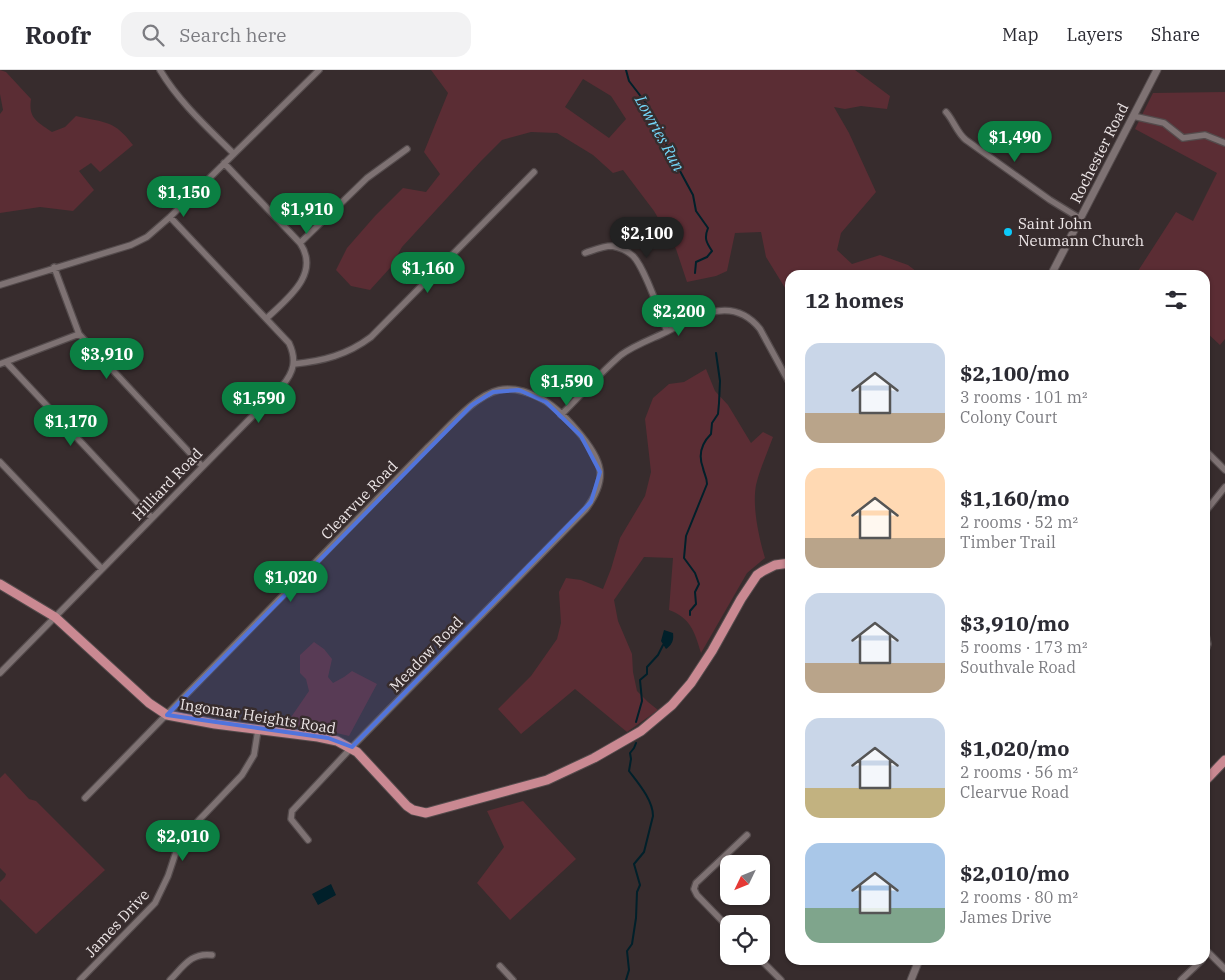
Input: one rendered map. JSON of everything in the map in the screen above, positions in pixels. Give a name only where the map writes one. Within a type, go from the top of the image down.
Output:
[{"type":"main road","name":"Ingomar Heights Road","points":[[0,584],[54,617],[143,698],[167,715],[258,730],[328,738],[352,748],[407,806],[426,813],[560,775],[624,742],[640,731],[663,713],[691,683],[752,581],[768,568],[785,564]]},
{"type":"main road","points":[[1210,776],[1225,760]]},
{"type":"street","points":[[160,70],[187,106],[234,154]]},
{"type":"street","points":[[0,285],[131,245],[147,237],[170,217],[319,70]]},
{"type":"street","name":"Rochester Road","points":[[1054,270],[1133,116],[1154,71]]},
{"type":"street","points":[[946,112],[952,118],[961,136],[966,140],[1050,200],[1081,219]]},
{"type":"street","points":[[1133,116],[1164,123],[1183,138],[1205,135],[1225,143]]},
{"type":"street","points":[[300,243],[367,178],[407,150]]},
{"type":"street","points":[[224,163],[300,243],[307,260],[303,278],[296,290],[267,318]]},
{"type":"street","points":[[170,217],[289,343],[294,356],[294,364],[337,356],[354,348],[370,337],[534,172]]},
{"type":"street","points":[[585,253],[605,246],[613,246],[632,255],[641,270],[667,331]]},
{"type":"street","points":[[54,267],[79,334],[202,466]]},
{"type":"street","points":[[561,415],[622,355],[667,331],[711,312],[725,310],[747,316],[760,329],[785,375]]},
{"type":"street","points":[[79,334],[3,363],[152,518]]},
{"type":"street","name":"Hilliard Road","points":[[0,672],[282,386],[293,369],[294,364]]},
{"type":"street","name":"Clearvue Road","points":[[85,798],[428,447],[472,405],[485,396],[506,388],[519,390],[541,398],[581,436],[596,457],[600,472],[598,487]]},
{"type":"street","points":[[1210,455],[1225,470]]},
{"type":"street","points":[[0,462],[102,569]]},
{"type":"street","name":"Meadow Road","points":[[308,840],[291,819],[292,811],[586,509],[598,487]]},
{"type":"street","points":[[1210,506],[1225,487]]},
{"type":"street","name":"James Drive","points":[[80,980],[155,903],[168,876],[180,840],[242,775],[254,755],[258,730]]},
{"type":"street","points":[[720,919],[697,895],[694,889],[696,883],[747,835]]},
{"type":"street","points":[[170,980],[193,957],[200,954],[212,954]]},
{"type":"street","points":[[1210,955],[1225,969]]},
{"type":"street","points":[[766,965],[781,980]]},
{"type":"street","points":[[911,980],[917,965]]},
{"type":"street","points":[[1181,980],[1197,965]]},
{"type":"street","points":[[500,966],[513,980]]},
{"type":"highlighted area","points":[[519,390],[546,402],[581,436],[600,472],[591,502],[352,747],[328,738],[167,715],[472,405],[493,392]]},
{"type":"shaded area","points":[[0,70],[6,72],[31,99],[30,106],[33,116],[52,132],[65,127],[76,116],[115,127],[133,145],[100,172],[91,163],[79,171],[94,190],[73,211],[40,207],[0,213],[0,114],[3,110],[0,94]]},
{"type":"shaded area","points":[[431,70],[855,70],[890,96],[887,109],[861,106],[845,109],[834,107],[849,133],[876,192],[841,233],[837,250],[852,264],[880,255],[908,265],[914,270],[785,270],[785,288],[766,257],[761,232],[735,233],[727,271],[716,276],[687,282],[676,249],[654,211],[623,170],[613,173],[593,155],[557,133],[531,132],[502,140],[402,247],[390,268],[370,290],[351,286],[336,270],[347,248],[403,188],[426,192],[440,174],[424,152],[448,93]],"holes":[[[583,79],[611,96],[626,119],[609,138],[565,107]]]},
{"type":"shaded area","points":[[1225,92],[1225,339],[1220,345],[1210,336],[1210,270],[1139,270],[1176,212],[1193,221],[1217,173],[1135,129],[1153,93]]},
{"type":"shaded area","points":[[706,369],[715,391],[728,405],[751,443],[763,432],[773,437],[759,473],[755,494],[757,522],[765,558],[747,573],[701,653],[691,627],[682,617],[669,610],[673,558],[644,557],[614,600],[618,621],[632,654],[637,691],[658,710],[627,732],[575,689],[521,734],[498,709],[531,676],[557,639],[561,623],[559,592],[566,578],[581,580],[603,589],[620,538],[645,496],[651,472],[645,419],[653,398],[669,384],[684,382]]},
{"type":"shaded area","points":[[314,642],[324,649],[332,659],[328,677],[333,683],[352,671],[377,684],[349,736],[316,728],[285,726],[309,691],[306,679],[300,673],[300,655]]},
{"type":"shaded area","points":[[5,773],[29,799],[36,801],[105,870],[36,934],[0,899],[0,882],[6,874],[0,868],[0,778]]},
{"type":"shaded area","points":[[523,801],[576,859],[510,920],[477,883],[504,847],[487,811]]},
{"type":"water","points":[[664,630],[673,633],[672,642],[666,649],[661,641]]},
{"type":"water","points":[[331,884],[336,895],[318,905],[312,894]]},
{"type":"waterway","name":"Lowries Run","points":[[626,70],[629,81],[649,107],[653,116],[651,123],[664,135],[667,147],[693,195],[696,211],[708,228],[706,240],[712,251],[707,257],[696,262],[695,273]]},
{"type":"waterway","name":"Lowries Run","points":[[690,615],[690,611],[696,604],[695,592],[699,584],[695,573],[684,558],[686,536],[707,484],[701,454],[703,445],[711,434],[712,423],[718,414],[720,381],[716,353]]},
{"type":"waterway","name":"Lowries Run","points":[[636,722],[642,701],[640,680],[647,674],[647,667],[658,655],[663,645]]},
{"type":"waterway","points":[[626,980],[629,970],[627,951],[632,944],[637,892],[640,885],[634,864],[644,852],[653,816],[648,798],[629,771],[630,753],[636,743]]},
{"type":"place","name":"Saint John Neumann Church","points":[[1008,232]]}]
